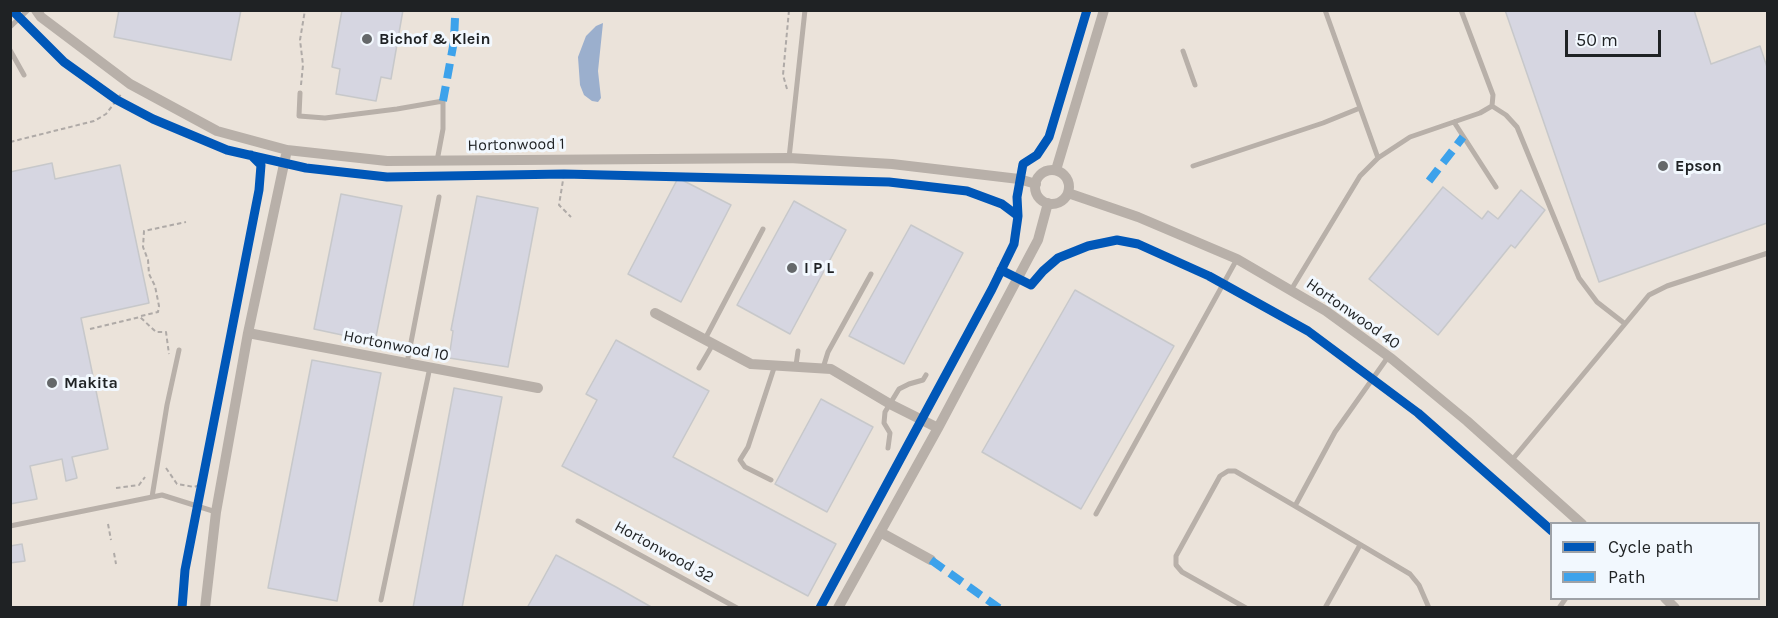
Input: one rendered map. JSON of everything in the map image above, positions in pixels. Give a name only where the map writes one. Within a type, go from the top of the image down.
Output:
[{"type":"street","name":"Hortonwood 1","points":[[36,10],[41,17],[130,84],[217,131],[286,150],[387,161],[789,158],[892,164],[1036,184]]},
{"type":"street","points":[[1056,170],[1104,10]]},
{"type":"street","points":[[205,608],[216,512],[248,333],[286,150]]},
{"type":"street","points":[[1056,170],[1066,176],[1068,193],[1058,203],[1048,203],[1040,198],[1036,184],[1041,174],[1056,170]]},
{"type":"street","name":"Hortonwood 40","points":[[1068,193],[1138,217],[1237,259],[1326,311],[1388,357],[1512,460],[1580,522]]},
{"type":"street","points":[[838,608],[938,428],[1038,240],[1048,203]]},
{"type":"street","points":[[655,313],[751,364],[796,365],[831,369],[890,404],[938,428]]},
{"type":"street","name":"Hortonwood 10","points":[[248,333],[538,388]]},
{"type":"street","points":[[880,532],[931,560]]},
{"type":"lane","points":[[10,27],[28,10]]},
{"type":"lane","points":[[789,158],[805,10]]},
{"type":"lane","points":[[1325,10],[1378,158]]},
{"type":"lane","points":[[1461,10],[1493,95],[1492,106]]},
{"type":"lane","points":[[10,50],[24,75]]},
{"type":"lane","points":[[1183,51],[1196,85]]},
{"type":"lane","points":[[300,93],[298,116],[325,118],[397,109],[443,100],[443,129],[437,160]]},
{"type":"lane","points":[[1291,290],[1360,177],[1378,158],[1410,136],[1480,113],[1492,106]]},
{"type":"lane","points":[[1492,106],[1517,126],[1579,278],[1596,302],[1624,323]]},
{"type":"lane","points":[[1193,166],[1323,123],[1360,108]]},
{"type":"lane","points":[[1454,122],[1496,187]]},
{"type":"lane","points":[[408,363],[440,197]]},
{"type":"lane","points":[[699,368],[763,229]]},
{"type":"lane","points":[[1512,460],[1649,295],[1667,286],[1767,253]]},
{"type":"lane","points":[[1096,514],[1237,259]]},
{"type":"lane","points":[[823,368],[828,352],[871,274]]},
{"type":"lane","points":[[152,497],[167,405],[179,350]]},
{"type":"lane","points":[[796,365],[798,351]]},
{"type":"lane","points":[[1295,506],[1335,432],[1388,357]]},
{"type":"lane","points":[[771,480],[745,467],[740,460],[748,447],[775,364]]},
{"type":"lane","points":[[381,600],[430,367]]},
{"type":"lane","points":[[888,447],[890,433],[884,423],[885,412],[898,389],[923,380],[926,375]]},
{"type":"lane","points":[[1246,608],[1182,572],[1176,565],[1176,556],[1220,476],[1228,471],[1235,471],[1410,574],[1419,585],[1428,607]]},
{"type":"lane","points":[[10,526],[162,495],[216,512]]},
{"type":"lane","name":"Hortonwood 32","points":[[578,521],[737,608]]},
{"type":"lane","points":[[1325,608],[1360,544]]},
{"type":"path","points":[[300,93],[303,65],[300,40],[305,10]]},
{"type":"path","points":[[787,89],[783,75],[789,10]]},
{"type":"path","points":[[10,142],[94,121],[122,102],[130,84]]},
{"type":"path","points":[[109,94],[122,102]]},
{"type":"path","points":[[564,174],[559,205],[571,218]]},
{"type":"path","points":[[549,175],[575,175]]},
{"type":"path","points":[[90,329],[158,312],[155,286],[149,274],[148,260],[143,247],[144,231],[186,222]]},
{"type":"path","points":[[140,316],[156,332],[166,332],[169,358]]},
{"type":"path","points":[[164,465],[177,484],[194,487],[203,480]]},
{"type":"path","points":[[116,488],[139,486],[147,470]]},
{"type":"path","points":[[198,507],[203,480]]},
{"type":"path","points":[[108,524],[111,540]]},
{"type":"path","points":[[114,553],[116,564]]},
{"type":"shaded area","points":[[10,11],[1767,11],[1767,607],[11,607]]},
{"type":"water","points":[[603,23],[598,71],[601,98],[598,102],[584,95],[580,85],[578,57],[586,36],[596,26]]},
{"type":"building","points":[[119,10],[241,10],[231,60],[114,37]]},
{"type":"building","name":"Bichof & Klein","points":[[342,10],[403,10],[391,79],[381,77],[376,101],[336,94],[340,69],[332,67]]},
{"type":"building","name":"Epson","points":[[1505,10],[1694,10],[1711,64],[1760,46],[1767,67],[1767,223],[1599,282]]},
{"type":"building","name":"Makita","points":[[52,163],[55,179],[120,165],[149,303],[81,318],[108,449],[72,457],[77,478],[66,481],[62,459],[30,466],[37,499],[10,504],[10,172]]},
{"type":"building","points":[[678,178],[731,205],[681,302],[628,274]]},
{"type":"building","points":[[1443,187],[1482,219],[1488,211],[1498,219],[1521,190],[1545,210],[1515,248],[1511,245],[1438,335],[1369,279]]},
{"type":"building","points":[[341,194],[402,206],[375,342],[314,329]]},
{"type":"building","points":[[477,196],[538,208],[508,367],[449,358],[453,331],[451,330]]},
{"type":"building","name":"I P L","points":[[794,201],[846,230],[790,334],[737,305]]},
{"type":"building","points":[[911,225],[963,253],[904,364],[849,336]]},
{"type":"building","points":[[1075,290],[1174,346],[1081,509],[982,452]]},
{"type":"building","points":[[616,340],[709,391],[673,457],[836,544],[808,596],[562,466],[597,400],[586,394]]},
{"type":"building","points":[[312,360],[381,373],[337,601],[268,588]]},
{"type":"building","points":[[454,388],[502,397],[462,608],[413,608]]},
{"type":"building","points":[[821,399],[873,427],[827,512],[775,484]]},
{"type":"building","points":[[22,544],[25,561],[10,563],[10,546]]},
{"type":"building","points":[[556,555],[616,587],[653,608],[527,608]]},
{"type":"marked path","points":[[443,101],[454,41],[455,18],[452,10]]},
{"type":"marked path","points":[[1429,181],[1463,137]]},
{"type":"marked path","points":[[931,560],[999,608]]},
{"type":"cycle path","points":[[12,10],[64,62],[117,100],[153,119],[227,150],[306,168],[387,177],[564,174],[889,182],[967,191],[1002,204],[1018,216]]},
{"type":"cycle path","points":[[820,608],[1014,244],[1018,216],[1017,197],[1023,164],[1037,155],[1049,137],[1087,10]]},
{"type":"cycle path","points":[[182,608],[185,570],[259,190],[261,165],[251,155]]},
{"type":"cycle path","points":[[1001,270],[1031,285],[1058,258],[1088,246],[1117,240],[1138,244],[1209,276],[1308,331],[1418,413],[1550,529]]},
{"type":"place","name":"Bichof & Klein","points":[[367,39]]},
{"type":"place","name":"Epson","points":[[1663,166]]},
{"type":"place","name":"I P L","points":[[792,268]]},
{"type":"place","name":"Makita","points":[[52,383]]}]
